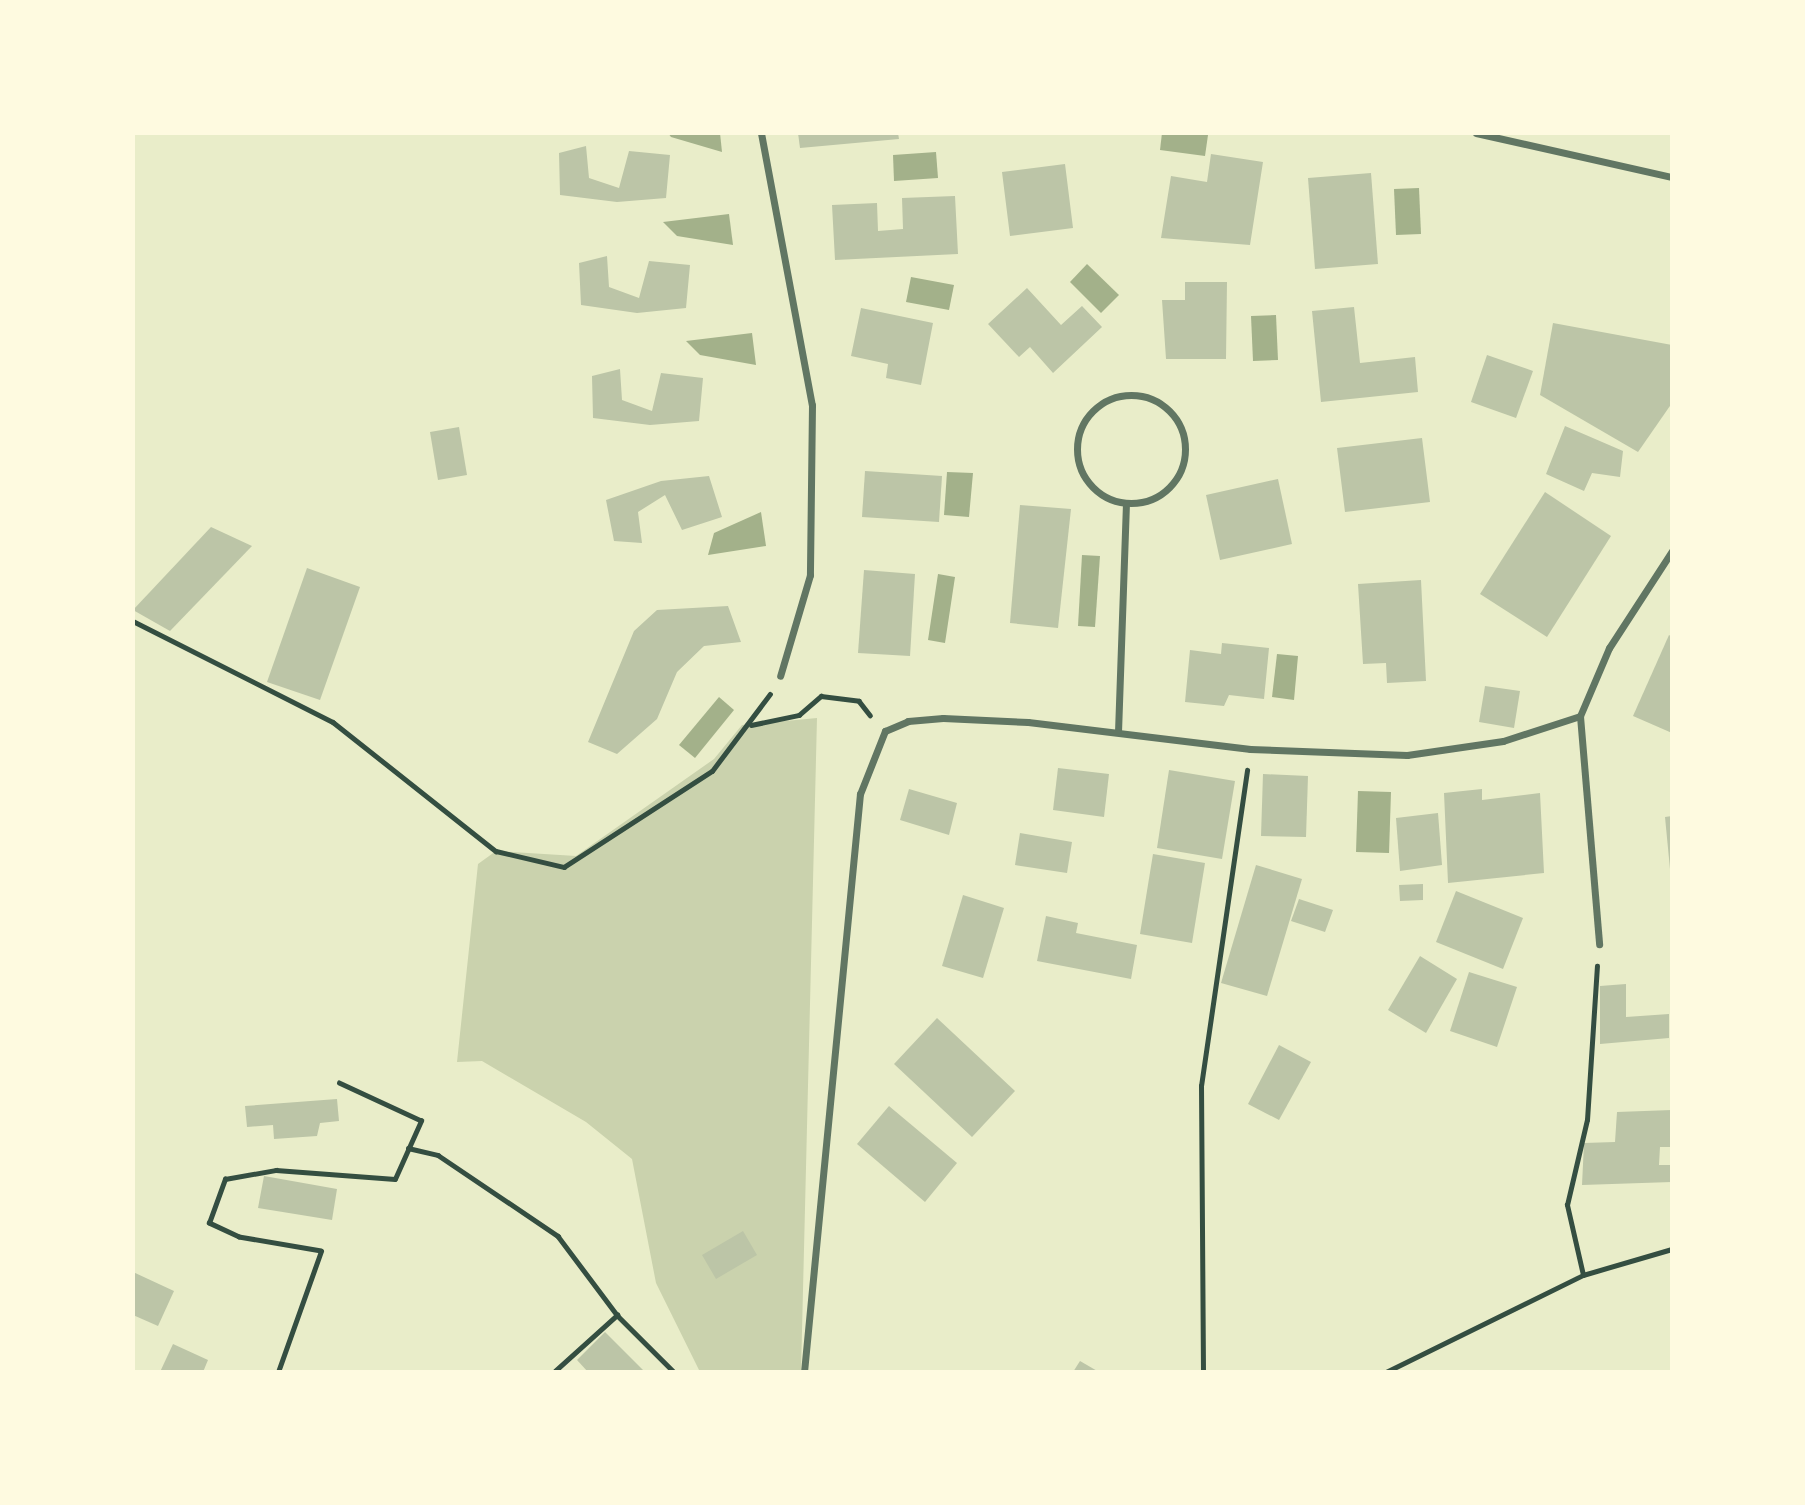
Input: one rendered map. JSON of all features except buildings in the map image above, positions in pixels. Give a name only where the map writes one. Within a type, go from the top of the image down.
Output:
[{"type":"street","points":[[761,133],[812,405],[810,575],[780,676]]},
{"type":"street","points":[[1476,133],[1672,177]]},
{"type":"street","points":[[1123,395],[1140,395],[1170,411],[1185,441],[1185,458],[1170,488],[1126,504],[1093,487],[1078,457],[1078,440],[1093,410],[1123,395]]},
{"type":"street","points":[[1118,732],[1126,504]]},
{"type":"street","points":[[1598,944],[1580,716],[1609,649],[1672,551]]},
{"type":"street","points":[[804,1372],[860,794],[885,731],[908,721],[943,718],[1118,732],[1250,749],[1407,755],[1503,741],[1580,716]]},
{"type":"path","points":[[133,621],[333,722],[496,851],[564,867],[712,771],[751,725],[799,715],[821,696],[859,701]]},
{"type":"path","points":[[751,725],[750,717],[759,714],[780,676]]},
{"type":"path","points":[[1203,1372],[1201,1086],[1250,749]]},
{"type":"path","points":[[1583,1275],[1567,1205],[1587,1120],[1598,944]]},
{"type":"path","points":[[278,1372],[321,1251],[239,1237],[209,1223],[225,1179],[276,1170],[395,1179],[421,1121],[339,1083]]},
{"type":"path","points":[[408,1148],[438,1154],[558,1236],[617,1315],[674,1372]]},
{"type":"path","points":[[1386,1372],[1583,1275],[1672,1250]]},
{"type":"path","points":[[555,1371],[617,1315]]},
{"type":"shaded area","points":[[668,133],[720,133],[722,152],[671,137]]},
{"type":"shaded area","points":[[1162,133],[1208,135],[1205,156],[1160,150]]},
{"type":"shaded area","points":[[936,152],[938,178],[894,181],[893,155]]},
{"type":"shaded area","points":[[1419,188],[1421,234],[1396,235],[1394,189]]},
{"type":"shaded area","points":[[729,214],[733,245],[677,236],[663,222]]},
{"type":"shaded area","points":[[1087,264],[1119,295],[1101,313],[1070,282]]},
{"type":"shaded area","points":[[911,277],[954,285],[949,310],[906,302]]},
{"type":"shaded area","points":[[1276,315],[1278,360],[1253,361],[1251,316]]},
{"type":"shaded area","points":[[752,333],[756,365],[700,355],[686,341]]},
{"type":"shaded area","points":[[947,472],[973,473],[969,517],[944,515]]},
{"type":"shaded area","points":[[761,512],[766,546],[708,555],[714,533]]},
{"type":"shaded area","points":[[1082,555],[1100,556],[1095,627],[1078,626]]},
{"type":"shaded area","points":[[938,574],[955,577],[945,643],[928,640]]},
{"type":"shaded area","points":[[1277,654],[1298,656],[1294,700],[1272,697]]},
{"type":"shaded area","points":[[719,697],[734,710],[695,758],[679,745]]},
{"type":"shaded area","points":[[817,718],[801,1372],[700,1372],[656,1283],[632,1159],[586,1122],[482,1061],[457,1062],[478,864],[496,851],[576,856],[714,759],[742,725]]},
{"type":"shaded area","points":[[1358,791],[1391,792],[1389,853],[1356,852]]}]
